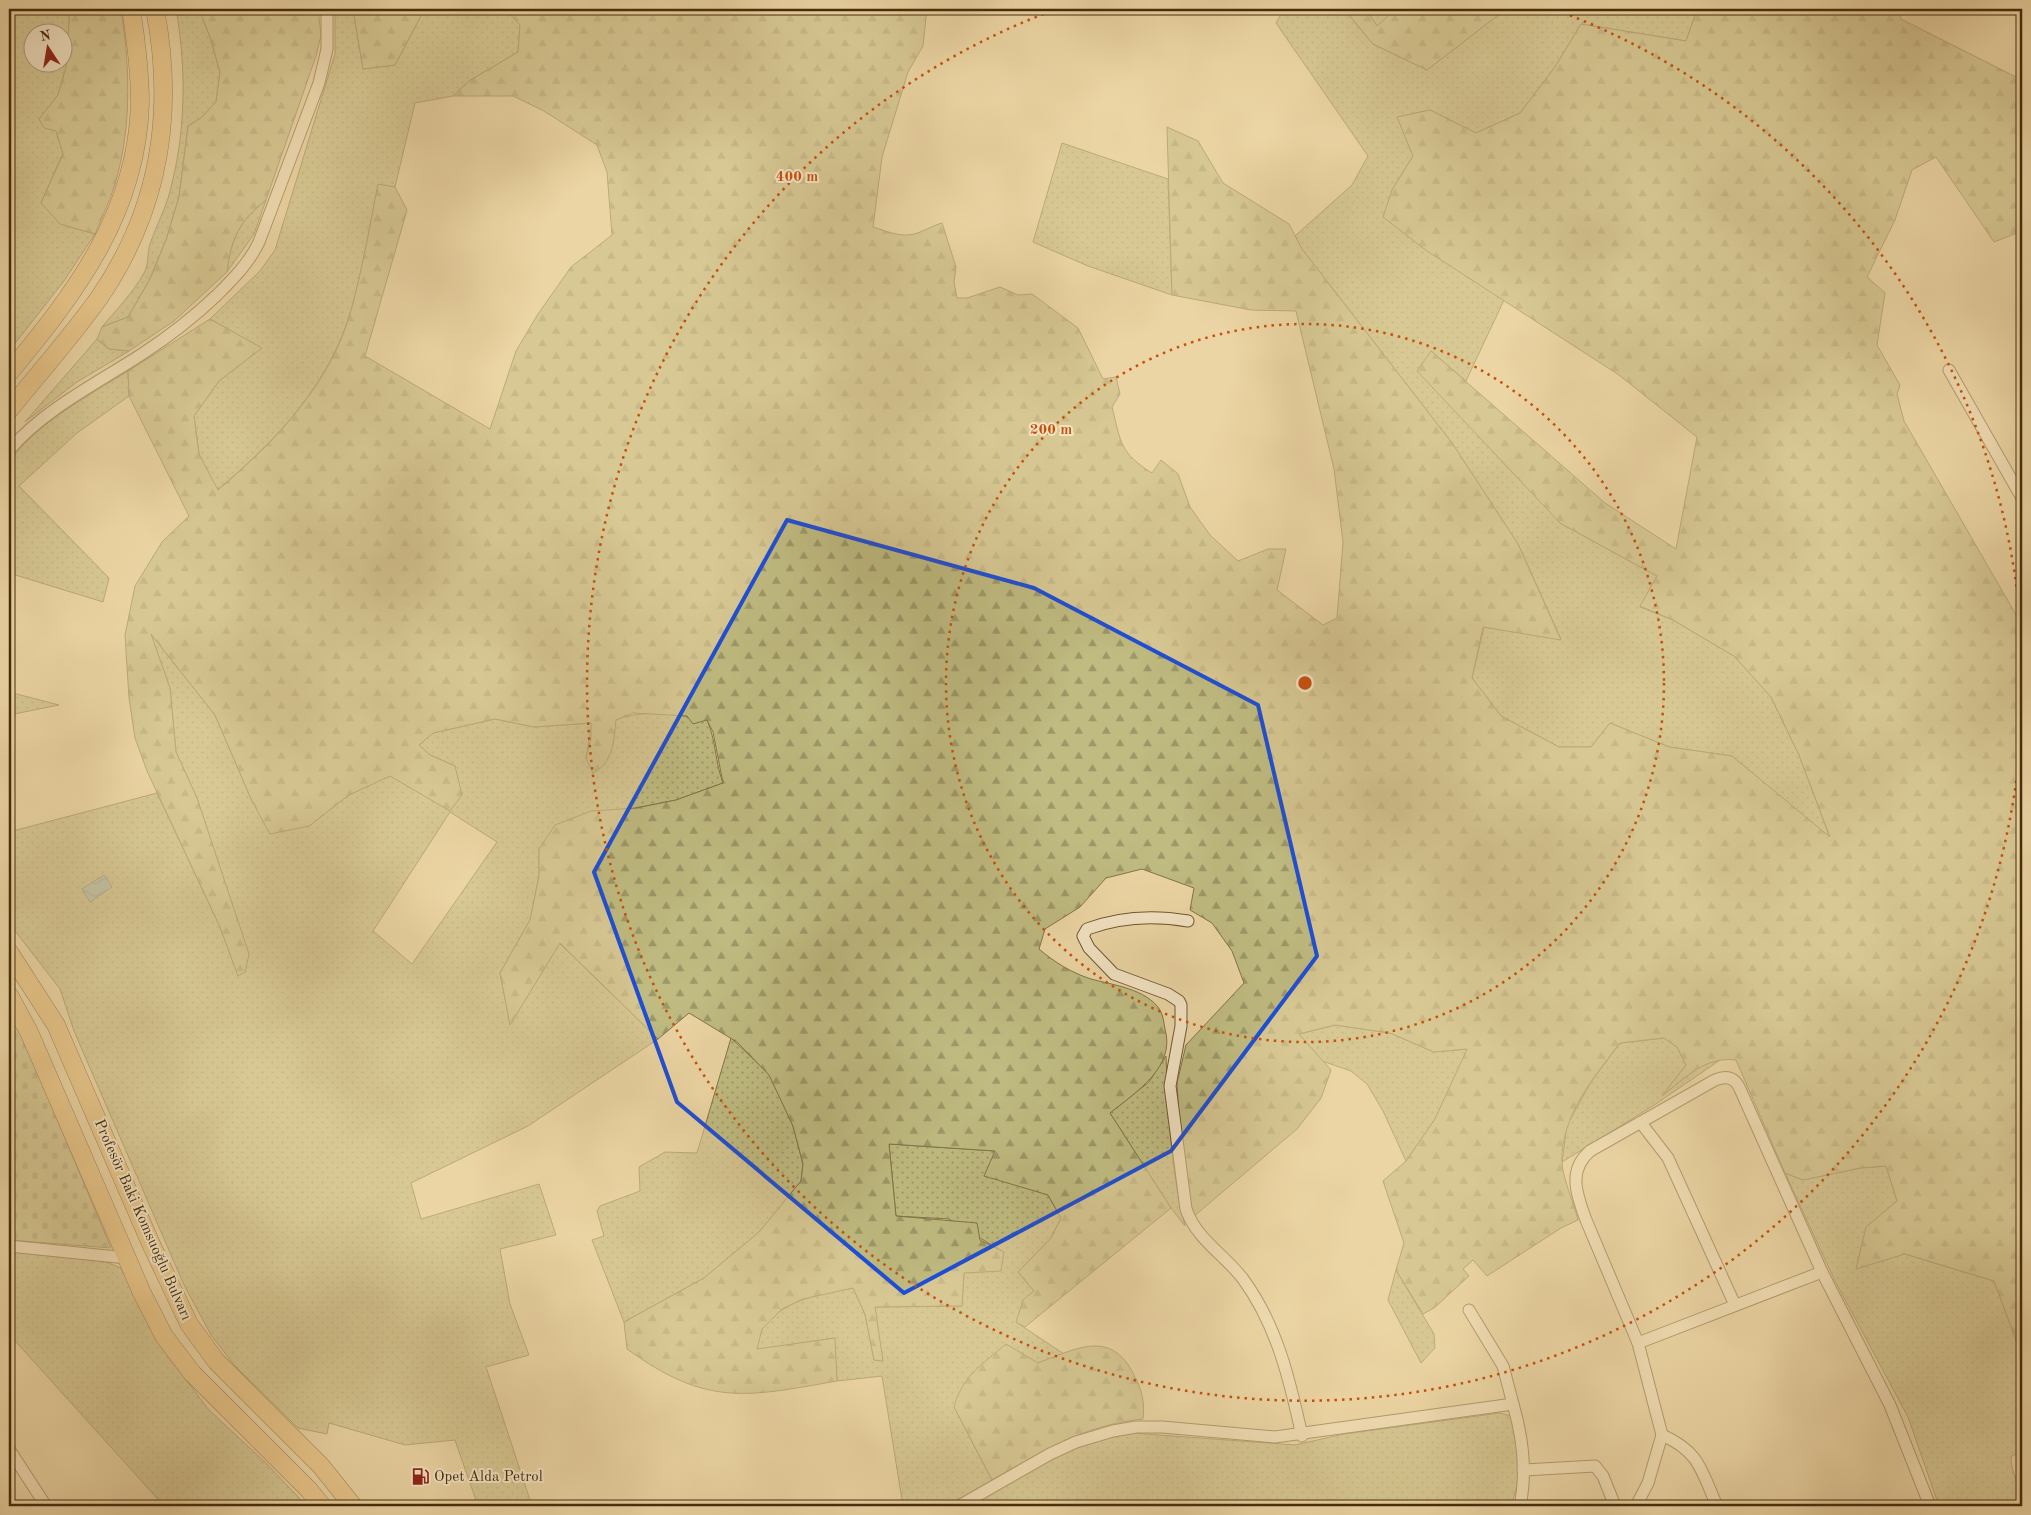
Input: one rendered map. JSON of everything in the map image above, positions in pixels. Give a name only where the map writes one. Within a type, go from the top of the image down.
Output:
[{"type":"main road","points":[[9,373],[83,277],[109,231],[121,200],[135,146],[139,110],[138,66],[131,9]]},
{"type":"main road","points":[[9,410],[100,296],[133,236],[150,191],[159,159],[163,106],[163,65],[155,9]]},
{"type":"main road","name":"Profesör Baki Komsuoğlu Bulvarı","points":[[9,952],[56,1025],[151,1244],[177,1302],[190,1324],[216,1361],[321,1466],[353,1506]]},
{"type":"main road","name":"Profesör Baki Komsuoğlu Bulvarı","points":[[9,995],[30,1032],[152,1314],[178,1356],[221,1403],[322,1506]]},
{"type":"street","points":[[9,450],[27,431],[72,396],[141,354],[171,333],[207,304],[246,266],[259,242],[276,201],[319,83],[327,49],[327,9]]},
{"type":"street","points":[[1949,370],[2022,498]]},
{"type":"street","points":[[1188,921],[1157,916],[1121,920],[1087,929],[1083,936],[1089,948],[1114,974],[1168,994],[1179,1001],[1181,1005],[1181,1026],[1170,1086],[1186,1209],[1192,1225],[1236,1271],[1263,1311],[1284,1362],[1302,1436]]},
{"type":"street","points":[[1636,1506],[1648,1483],[1662,1435],[1638,1342],[1586,1220],[1580,1203],[1576,1175],[1582,1158],[1590,1151],[1715,1080],[1726,1077],[1735,1081],[1822,1272],[1890,1405],[1930,1506]]},
{"type":"street","points":[[1641,1123],[1668,1158],[1735,1305]]},
{"type":"street","points":[[9,1246],[127,1258]]},
{"type":"street","points":[[1638,1342],[1822,1272]]},
{"type":"street","points":[[1469,1310],[1503,1366],[1522,1438],[1523,1470],[1520,1506]]},
{"type":"street","points":[[959,1506],[1050,1454],[1078,1441],[1112,1431],[1149,1426],[1258,1437],[1302,1436],[1380,1422],[1513,1404]]},
{"type":"street","points":[[1662,1435],[1681,1444],[1691,1452],[1717,1506]]},
{"type":"street","points":[[9,1449],[46,1506]]},
{"type":"street","points":[[1523,1470],[1595,1466],[1603,1476],[1615,1506]]},
{"type":"highlighted area","points":[[787,520],[1034,588],[1258,705],[1317,956],[1171,1151],[904,1293],[677,1102],[594,872]]},
{"type":"green space","points":[[9,9],[70,9],[69,22],[22,22],[22,72],[65,72],[58,95],[40,119],[56,131],[63,153],[41,203],[64,225],[95,234],[64,281],[9,351]]},
{"type":"green space","points":[[70,9],[121,9],[128,75],[127,119],[121,162],[115,184],[95,234],[60,224],[41,203],[63,154],[56,131],[44,128],[39,119],[58,95],[65,72],[72,72],[72,22],[69,22]]},
{"type":"green space","points":[[176,9],[199,9],[210,37],[220,72],[216,102],[201,118],[188,126],[179,197],[166,240],[150,279],[128,317],[102,327],[130,294],[144,273],[147,266],[150,244],[170,191],[177,162],[182,118],[183,74]]},
{"type":"green space","points":[[199,9],[318,9],[321,35],[316,56],[266,200],[249,215],[238,232],[231,250],[227,272],[174,321],[129,351],[109,349],[97,339],[102,327],[128,317],[150,279],[166,240],[179,197],[188,126],[201,118],[216,102],[220,72],[210,37]]},
{"type":"green space","points":[[335,9],[353,9],[363,69],[395,65],[423,12],[432,9],[505,9],[520,25],[518,52],[469,81],[453,96],[415,103],[395,187],[378,185],[352,307],[343,335],[330,361],[299,409],[280,431],[217,490],[199,454],[194,416],[219,381],[261,348],[210,319],[260,271],[275,250],[335,54]]},
{"type":"green space","points":[[353,9],[432,9],[423,12],[395,65],[363,69]]},
{"type":"green space","points":[[505,9],[927,9],[923,46],[908,72],[882,157],[873,227],[896,234],[908,235],[942,223],[956,267],[954,282],[957,298],[967,298],[1000,287],[1018,295],[1032,294],[1078,328],[1103,379],[1116,377],[1120,394],[1112,407],[1120,438],[1128,453],[1141,466],[1152,473],[1161,460],[1178,474],[1190,507],[1210,535],[1238,561],[1268,549],[1286,549],[1277,590],[1323,625],[1337,618],[1343,542],[1334,469],[1296,311],[1251,310],[1172,295],[1167,127],[1198,141],[1223,183],[1289,224],[1302,249],[1452,443],[1518,544],[1561,640],[1483,627],[1472,678],[1501,716],[1559,747],[1591,747],[1610,723],[1669,747],[1732,756],[1830,837],[1799,755],[1771,697],[1734,656],[1673,620],[1640,606],[1657,576],[1560,523],[1417,371],[1431,351],[1605,503],[1676,549],[1697,437],[1619,375],[1427,251],[1383,217],[1392,190],[1413,156],[1397,117],[1430,110],[1476,133],[1520,113],[1555,67],[1581,24],[1686,41],[1696,13],[1688,9],[1898,9],[1901,19],[2022,80],[2022,231],[1994,242],[1936,157],[1912,170],[1895,220],[1867,277],[1885,293],[1877,345],[1900,385],[1897,394],[1904,421],[2022,625],[2022,1029],[2016,1041],[2022,1049],[2022,1356],[1994,1281],[1905,1254],[1856,1269],[1866,1227],[1897,1201],[1886,1166],[1860,1168],[1803,1180],[1785,1173],[1736,1060],[1715,1061],[1705,1065],[1687,1076],[1662,1096],[1686,1065],[1677,1047],[1664,1038],[1620,1043],[1590,1083],[1573,1113],[1563,1144],[1562,1161],[1566,1182],[1578,1220],[1561,1228],[1487,1276],[1473,1260],[1463,1269],[1469,1276],[1434,1308],[1423,1314],[1396,1270],[1404,1243],[1383,1181],[1406,1161],[1435,1119],[1467,1049],[1434,1052],[1390,1033],[1335,1025],[1299,1034],[1331,1070],[1321,1098],[1297,1129],[1193,1217],[1179,1120],[1177,1083],[1186,1045],[1244,983],[1232,951],[1212,923],[1190,910],[1194,888],[1142,869],[1106,878],[1080,907],[1045,929],[1039,949],[1057,963],[1077,974],[1129,989],[1147,997],[1161,1012],[1167,1043],[1165,1055],[1159,1067],[1142,1087],[1110,1113],[1171,1208],[1025,1327],[1016,1322],[1023,1300],[1034,1291],[1018,1272],[1051,1238],[1061,1218],[1048,1195],[984,1176],[995,1151],[889,1144],[896,1216],[977,1223],[980,1240],[1004,1252],[1001,1271],[964,1273],[962,1306],[875,1307],[883,1361],[874,1360],[865,1314],[853,1288],[803,1299],[782,1309],[762,1329],[757,1349],[835,1338],[837,1381],[777,1391],[728,1393],[705,1389],[681,1381],[655,1368],[627,1349],[624,1322],[704,1278],[759,1232],[801,1181],[803,1164],[793,1126],[769,1075],[737,1042],[689,1013],[658,1039],[560,943],[510,1025],[500,973],[530,920],[539,876],[539,849],[555,825],[591,811],[636,808],[676,800],[723,783],[713,732],[707,720],[693,724],[687,716],[633,713],[616,720],[609,757],[600,769],[593,773],[586,758],[591,738],[591,723],[534,727],[495,719],[433,733],[419,745],[430,755],[455,766],[462,795],[450,811],[390,776],[349,795],[309,826],[270,834],[252,801],[215,715],[151,634],[170,688],[176,752],[197,798],[249,954],[245,972],[238,976],[220,927],[147,771],[135,738],[129,698],[125,635],[135,586],[162,542],[189,516],[129,396],[128,371],[210,319],[262,348],[219,381],[194,416],[199,454],[218,490],[281,431],[299,409],[331,361],[343,335],[352,307],[378,184],[395,187],[407,210],[365,356],[490,429],[516,351],[538,314],[571,267],[612,235],[607,172],[597,145],[544,111],[513,96],[453,96],[469,81],[518,52],[520,25]]},
{"type":"green space","points":[[1284,9],[1344,9],[1373,44],[1427,70],[1506,9],[1688,9],[1696,12],[1686,41],[1581,24],[1555,67],[1520,113],[1476,133],[1430,110],[1398,117],[1413,156],[1392,190],[1419,245],[1504,300],[1466,381],[1431,351],[1560,523],[1657,576],[1640,607],[1673,620],[1734,656],[1771,697],[1799,755],[1830,838],[1732,756],[1669,747],[1610,723],[1591,747],[1559,747],[1501,716],[1472,678],[1484,627],[1561,639],[1518,544],[1452,443],[1302,249],[1295,236],[1352,185],[1368,156],[1276,23]]},
{"type":"green space","points":[[1344,9],[1366,9],[1377,26],[1396,9],[1506,9],[1427,70],[1373,44]]},
{"type":"green space","points":[[1366,9],[1396,9],[1377,27]]},
{"type":"green space","points":[[1062,143],[1168,179],[1172,295],[1088,266],[1033,242]]},
{"type":"green space","points":[[266,200],[254,234],[227,272],[231,250],[238,232],[249,215]]},
{"type":"green space","points":[[97,339],[109,349],[129,351],[77,382],[25,422]]},
{"type":"green space","points":[[128,371],[129,396],[77,433],[19,486],[109,578],[103,602],[9,573],[9,462],[49,422]]},
{"type":"green space","points":[[150,633],[215,715],[252,801],[309,826],[349,795],[390,775],[450,811],[455,766],[430,755],[419,745],[433,733],[495,719],[534,727],[592,723],[586,758],[613,745],[615,720],[638,715],[673,714],[707,720],[723,783],[676,800],[636,808],[539,849],[539,876],[530,920],[500,973],[510,1024],[559,943],[658,1039],[528,1126],[411,1183],[421,1219],[539,1184],[556,1235],[500,1249],[510,1304],[529,1355],[486,1367],[532,1506],[478,1506],[455,1440],[405,1445],[329,1423],[327,1434],[298,1428],[235,1366],[211,1335],[184,1285],[74,1031],[60,989],[9,923],[9,832],[157,793],[220,927],[238,975],[245,972],[248,954],[197,798],[176,752],[170,688]],"holes":[[[450,812],[497,842],[412,964],[373,931]]]},
{"type":"green space","points":[[9,692],[59,705],[9,715]]},
{"type":"green space","points":[[9,1012],[26,1045],[111,1248],[9,1240]]},
{"type":"green space","points":[[1335,1025],[1390,1033],[1434,1052],[1468,1049],[1435,1119],[1406,1161],[1383,1111],[1367,1084],[1351,1071],[1322,1061],[1299,1034]]},
{"type":"green space","points":[[731,1038],[770,1075],[793,1126],[803,1164],[801,1181],[759,1232],[704,1278],[624,1322],[592,1240],[604,1236],[597,1211],[600,1206],[640,1191],[639,1167],[665,1152],[697,1153]]},
{"type":"green space","points":[[1664,1038],[1677,1047],[1686,1065],[1664,1094],[1699,1066],[1723,1058],[1656,1104],[1562,1162],[1567,1125],[1591,1082],[1620,1043]]},
{"type":"green space","points":[[1166,1056],[1173,1163],[1185,1226],[1171,1208],[1110,1113],[1149,1082]]},
{"type":"green space","points":[[889,1144],[995,1151],[1025,1186],[1048,1195],[1061,1218],[1051,1238],[1018,1272],[1034,1291],[1016,1322],[1064,1354],[1038,1363],[954,1407],[992,1480],[947,1506],[903,1506],[882,1376],[837,1381],[834,1338],[757,1350],[762,1330],[782,1310],[804,1299],[853,1288],[865,1314],[874,1360],[882,1360],[875,1307],[962,1306],[964,1273],[1003,1252],[949,1219],[896,1216]]},
{"type":"green space","points":[[1886,1166],[1897,1201],[1866,1227],[1905,1254],[1994,1281],[2022,1356],[2022,1441],[2016,1443],[2019,1452],[2011,1457],[2011,1463],[2020,1492],[2022,1506],[1939,1506],[1908,1417],[1835,1281],[1785,1173],[1803,1180],[1860,1168]]},
{"type":"green space","points":[[9,1251],[101,1260],[121,1268],[167,1355],[209,1410],[265,1462],[307,1506],[164,1506],[9,1334]]},
{"type":"green space","points":[[1396,1270],[1434,1334],[1435,1348],[1421,1363],[1388,1300]]},
{"type":"green space","points":[[1006,1344],[1038,1363],[1079,1348],[1104,1347],[1115,1351],[1125,1360],[1139,1386],[1144,1407],[1143,1419],[1122,1422],[1083,1433],[992,1480],[954,1407],[962,1387],[974,1371]]},
{"type":"green space","points":[[1500,1413],[1511,1416],[1518,1450],[1517,1485],[1510,1506],[967,1506],[1041,1464],[1074,1449],[1104,1439],[1132,1433],[1295,1445],[1344,1434]]},
{"type":"water","points":[[104,875],[112,887],[90,902],[82,889]]},
{"type":"place","name":"Opet Alda Petrol","points":[[420,1477]]}]
